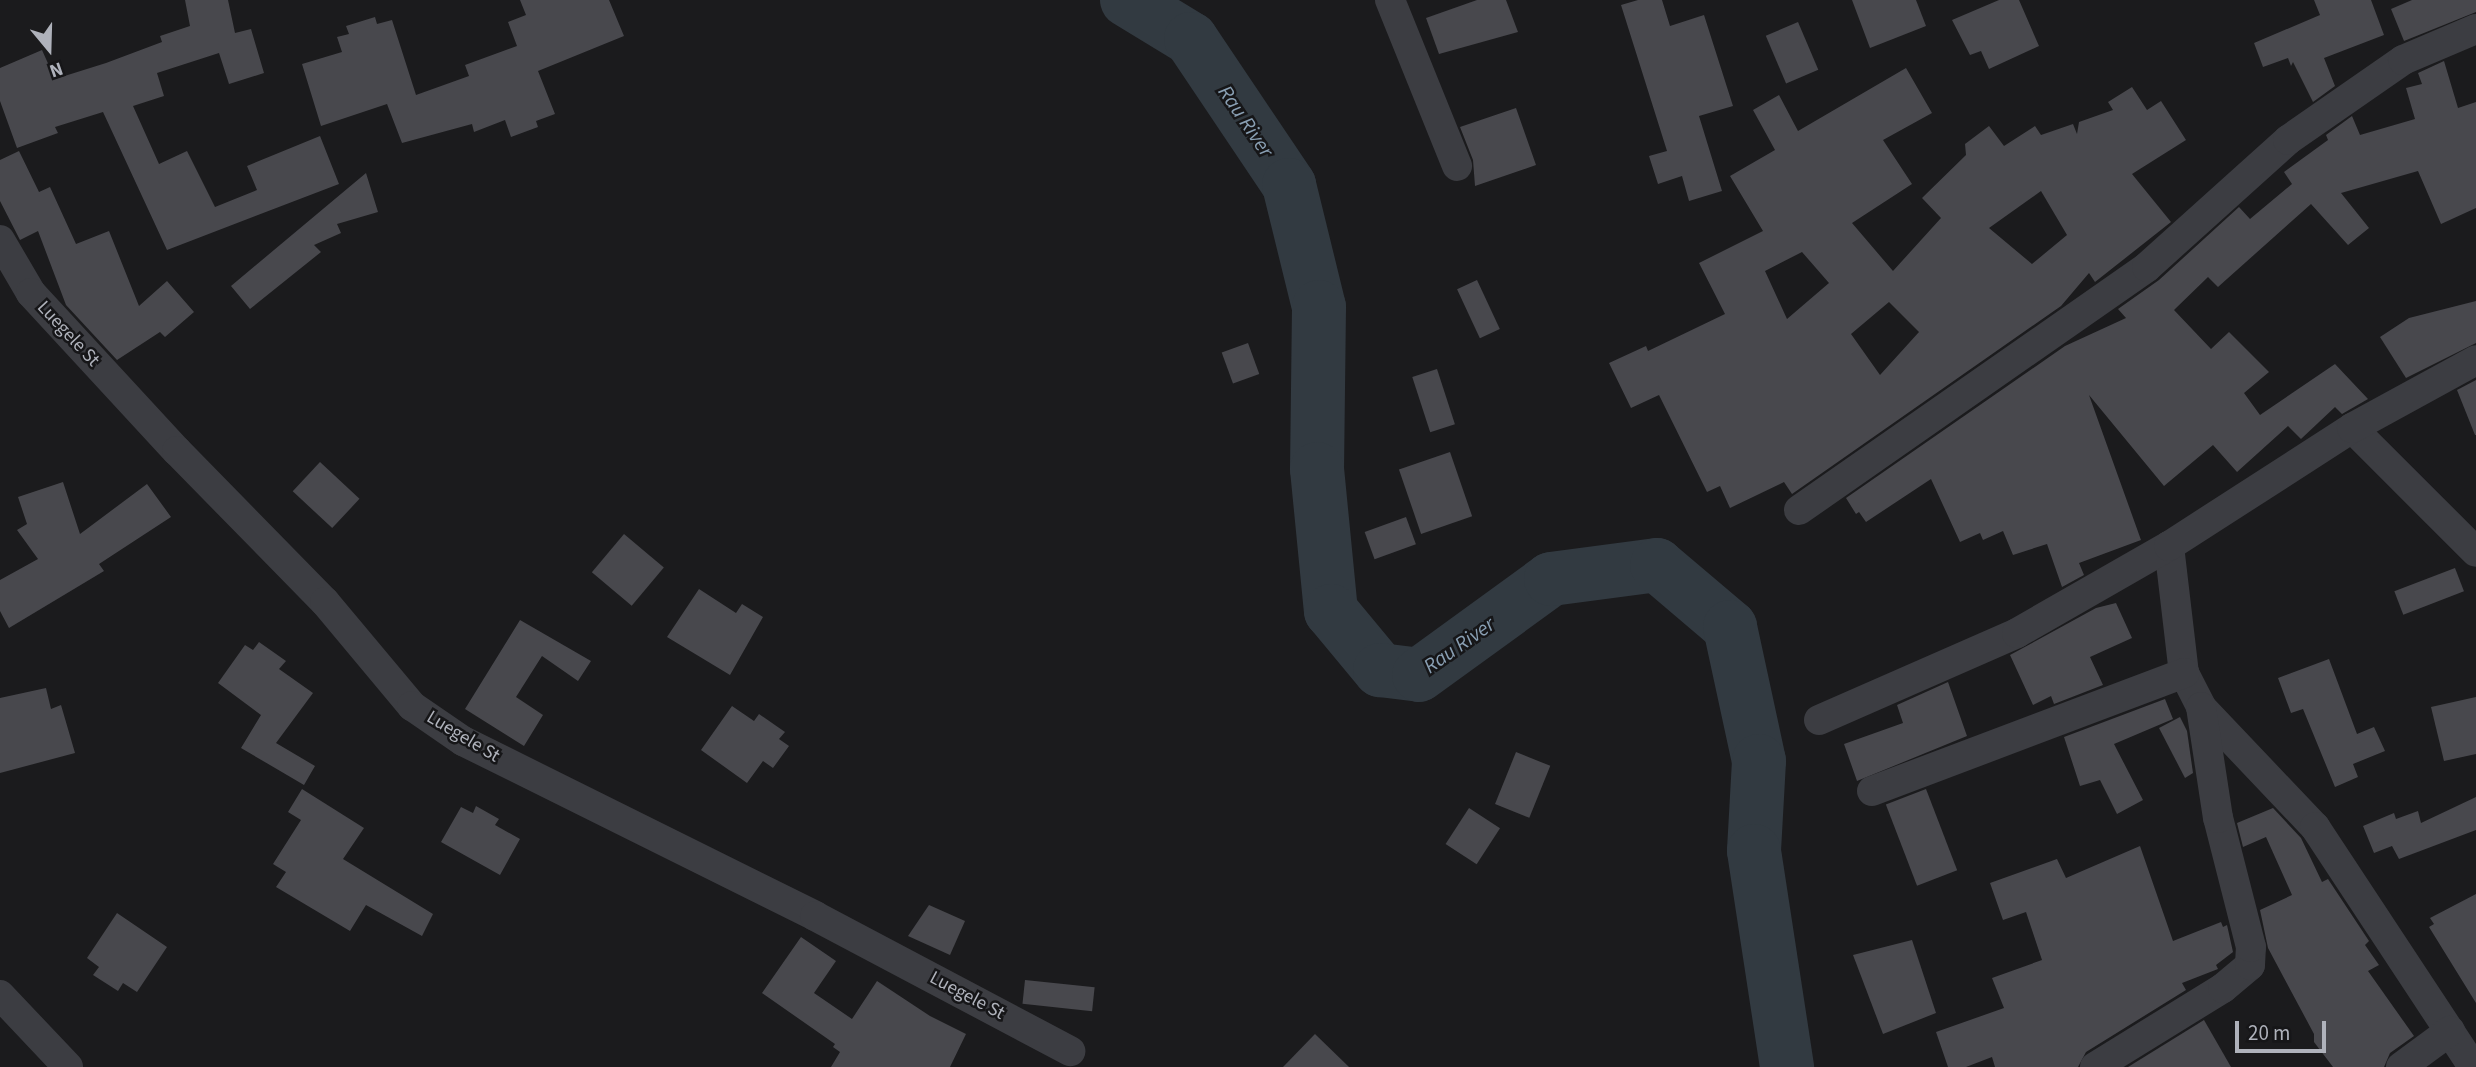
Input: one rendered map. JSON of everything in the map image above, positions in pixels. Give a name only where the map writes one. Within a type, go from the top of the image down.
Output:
[{"type":"street","points":[[1390,0],[1457,166]]},
{"type":"street","points":[[1799,510],[2147,267],[2288,140],[2403,60],[2476,29]]},
{"type":"street","name":"Luegele St","points":[[0,240],[31,293],[177,451],[325,602],[412,706],[463,741],[815,916],[1070,1051]]},
{"type":"street","points":[[1819,720],[2017,633],[2169,545],[2352,428],[2476,360]]},
{"type":"street","points":[[2352,428],[2476,552]]},
{"type":"street","points":[[2169,545],[2184,673],[2201,707],[2315,827],[2473,1067]]},
{"type":"street","points":[[1872,791],[2184,673]]},
{"type":"street","points":[[2095,1067],[2223,988],[2250,965],[2251,947],[2218,818],[2201,707]]},
{"type":"street","points":[[0,995],[68,1067]]},
{"type":"street","points":[[2401,1067],[2451,1031]]},
{"type":"building","points":[[185,0],[228,0],[235,33],[251,29],[264,73],[229,84],[219,53],[157,73],[164,96],[133,106],[159,164],[187,151],[215,207],[257,190],[247,166],[320,136],[339,184],[167,250],[103,112],[55,127],[58,133],[17,148],[0,101],[0,68],[42,50],[55,79],[106,63],[162,42],[160,36],[190,26]]},
{"type":"building","points":[[520,0],[609,0],[624,36],[538,71],[555,114],[536,121],[538,127],[511,137],[505,120],[474,132],[472,124],[402,143],[387,104],[321,126],[302,64],[342,52],[337,37],[349,34],[346,26],[375,17],[377,24],[392,20],[416,95],[469,76],[465,65],[517,46],[508,22],[526,15]]},
{"type":"building","points":[[1477,0],[1506,0],[1518,32],[1439,54],[1426,18]]},
{"type":"building","points":[[1638,0],[1662,0],[1670,26],[1704,15],[1733,106],[1699,116],[1722,191],[1689,201],[1682,176],[1658,184],[1649,156],[1667,151],[1621,5]]},
{"type":"building","points":[[1852,0],[1916,0],[1926,26],[1870,48]]},
{"type":"building","points":[[1999,0],[2019,0],[2039,46],[1989,69],[1981,51],[1970,55],[1952,20]]},
{"type":"building","points":[[2314,0],[2371,0],[2384,35],[2324,58],[2335,86],[2313,102],[2293,62],[2291,66],[2288,58],[2263,67],[2254,43],[2320,15]]},
{"type":"building","points":[[2412,0],[2476,0],[2476,12],[2404,41],[2391,9]]},
{"type":"building","points":[[1798,22],[1818,70],[1786,84],[1766,36]]},
{"type":"building","points":[[2444,61],[2458,108],[2476,102],[2476,208],[2441,224],[2418,171],[2341,193],[2369,228],[2348,245],[2311,204],[2218,287],[2208,277],[2174,310],[2211,349],[2229,332],[2269,372],[2244,393],[2260,415],[2335,364],[2368,399],[2342,414],[2335,407],[2301,439],[2288,426],[2237,472],[2213,445],[2164,486],[2089,395],[2141,540],[2079,563],[2084,575],[2062,587],[2047,544],[2013,555],[2003,531],[1983,540],[1980,533],[1960,542],[1931,479],[1866,522],[1859,512],[1856,514],[1846,498],[2065,346],[2126,318],[2118,309],[2159,280],[2239,207],[2250,219],[2292,184],[2284,172],[2328,140],[2326,135],[2352,116],[2360,135],[2415,119],[2406,88],[2422,84],[2418,73]]},
{"type":"building","points":[[1906,68],[1932,113],[1883,140],[1912,184],[1852,223],[1893,271],[1941,218],[1922,198],[1966,155],[1965,144],[1989,126],[2004,146],[2035,126],[2041,135],[2073,124],[2077,134],[2079,122],[2113,110],[2108,102],[2132,87],[2147,110],[2161,101],[2186,140],[2132,174],[2171,222],[2095,282],[2089,273],[2061,306],[1792,494],[1784,482],[1730,508],[1720,486],[1707,492],[1659,395],[1631,408],[1609,363],[1646,346],[1648,351],[1725,314],[1699,263],[1763,231],[1730,176],[1775,150],[1753,110],[1779,95],[1798,131]],"holes":[[[2041,191],[2067,235],[2032,264],[1989,228]],[[1802,252],[1829,283],[1787,319],[1765,271]],[[1889,302],[1919,332],[1880,375],[1851,334]]]},
{"type":"building","points":[[1516,108],[1536,165],[1475,186],[1473,160],[1460,127]]},
{"type":"building","points":[[19,151],[39,192],[50,187],[76,244],[109,231],[139,306],[167,281],[194,312],[165,337],[160,332],[117,360],[66,305],[38,231],[20,240],[0,201],[0,160]]},
{"type":"building","points":[[366,173],[378,212],[337,224],[341,233],[314,245],[321,252],[250,309],[231,286]]},
{"type":"building","points":[[1477,280],[1500,329],[1480,338],[1457,289]]},
{"type":"building","points":[[2476,301],[2476,343],[2406,378],[2380,337],[2409,318]]},
{"type":"building","points":[[1248,343],[1259,374],[1233,384],[1222,353]]},
{"type":"building","points":[[1437,369],[1455,424],[1430,432],[1412,377]]},
{"type":"building","points":[[2476,380],[2476,435],[2475,435],[2457,390]]},
{"type":"building","points":[[1450,452],[1472,516],[1421,534],[1399,470]]},
{"type":"building","points":[[320,462],[359,499],[332,528],[293,491]]},
{"type":"building","points":[[63,482],[80,534],[147,484],[171,517],[99,564],[104,571],[9,628],[0,611],[0,580],[38,559],[17,530],[27,524],[18,497]]},
{"type":"building","points":[[1406,517],[1416,544],[1375,559],[1365,532]]},
{"type":"building","points":[[624,534],[664,567],[632,606],[592,572]]},
{"type":"building","points":[[2455,568],[2464,591],[2403,615],[2394,591]]},
{"type":"building","points":[[699,589],[736,613],[742,604],[763,617],[730,675],[667,637]]},
{"type":"building","points":[[2116,603],[2132,638],[2090,657],[2103,685],[2054,704],[2051,696],[2033,705],[2010,655],[2096,608]]},
{"type":"building","points":[[520,620],[591,661],[578,681],[542,656],[516,697],[543,715],[524,746],[465,709]]},
{"type":"building","points":[[259,642],[286,661],[279,669],[313,693],[276,743],[315,766],[304,785],[241,748],[261,715],[218,683],[245,645],[253,650]]},
{"type":"building","points":[[2329,659],[2357,734],[2374,727],[2385,751],[2353,764],[2358,777],[2335,787],[2303,709],[2291,713],[2278,678]]},
{"type":"building","points":[[1948,682],[1967,736],[1857,781],[1844,744],[1903,723],[1897,705]]},
{"type":"building","points":[[46,688],[51,709],[61,705],[75,753],[0,773],[0,698]]},
{"type":"building","points":[[2476,697],[2476,754],[2444,761],[2431,707]]},
{"type":"building","points":[[2165,699],[2173,719],[2114,744],[2143,800],[2117,814],[2100,780],[2080,786],[2064,737]]},
{"type":"building","points":[[732,706],[754,721],[759,714],[785,732],[779,739],[789,746],[773,768],[763,761],[747,783],[701,750]]},
{"type":"building","points":[[2180,717],[2187,731],[2193,773],[2185,778],[2159,728]]},
{"type":"building","points":[[1516,752],[1550,766],[1529,818],[1495,804]]},
{"type":"building","points":[[302,789],[364,828],[343,859],[433,914],[422,936],[366,905],[350,931],[276,887],[286,872],[273,864],[301,820],[288,812]]},
{"type":"building","points":[[1926,789],[1957,870],[1917,886],[1886,804]]},
{"type":"building","points":[[2476,797],[2476,830],[2399,859],[2392,846],[2374,853],[2363,826],[2394,813],[2396,819],[2418,811],[2421,823]]},
{"type":"building","points":[[476,806],[499,819],[495,825],[520,839],[500,875],[441,842],[461,807],[473,813]]},
{"type":"building","points":[[1469,808],[1500,828],[1477,864],[1446,844]]},
{"type":"building","points":[[2273,808],[2301,838],[2322,882],[2328,879],[2369,941],[2365,945],[2379,965],[2368,971],[2414,1036],[2390,1053],[2384,1067],[2333,1067],[2314,1042],[2314,1034],[2268,948],[2260,910],[2292,895],[2266,837],[2243,847],[2237,823]]},
{"type":"building","points":[[2140,846],[2173,941],[2221,922],[2223,927],[2227,925],[2233,952],[2216,965],[2218,969],[2182,983],[2186,990],[2086,1052],[2078,1067],[1995,1067],[1992,1057],[1966,1067],[1948,1067],[1936,1032],[2004,1008],[1992,978],[2042,960],[2026,912],[2003,920],[1990,883],[2057,859],[2066,878]]},
{"type":"building","points":[[2476,894],[2476,1003],[2429,927],[2434,924],[2430,918]]},
{"type":"building","points":[[929,905],[965,921],[950,955],[908,936]]},
{"type":"building","points":[[117,913],[167,947],[137,992],[123,983],[118,991],[93,975],[99,967],[87,958]]},
{"type":"building","points":[[801,937],[836,961],[814,993],[852,1019],[877,981],[930,1016],[966,1034],[950,1067],[831,1067],[840,1052],[833,1047],[835,1044],[762,993]]},
{"type":"building","points":[[1912,940],[1936,1013],[1883,1034],[1853,955]]},
{"type":"building","points":[[1025,980],[1095,987],[1092,1011],[1022,1004]]},
{"type":"building","points":[[2204,1020],[2231,1067],[2128,1067]]},
{"type":"building","points":[[1315,1034],[1349,1067],[1283,1067]]},
{"type":"waterway","name":"Rau River","points":[[1127,0],[1191,39],[1289,185],[1319,307],[1317,469],[1331,611],[1380,670],[1419,675],[1551,579],[1657,565],[1730,627],[1759,761],[1754,851],[1787,1067]]}]
